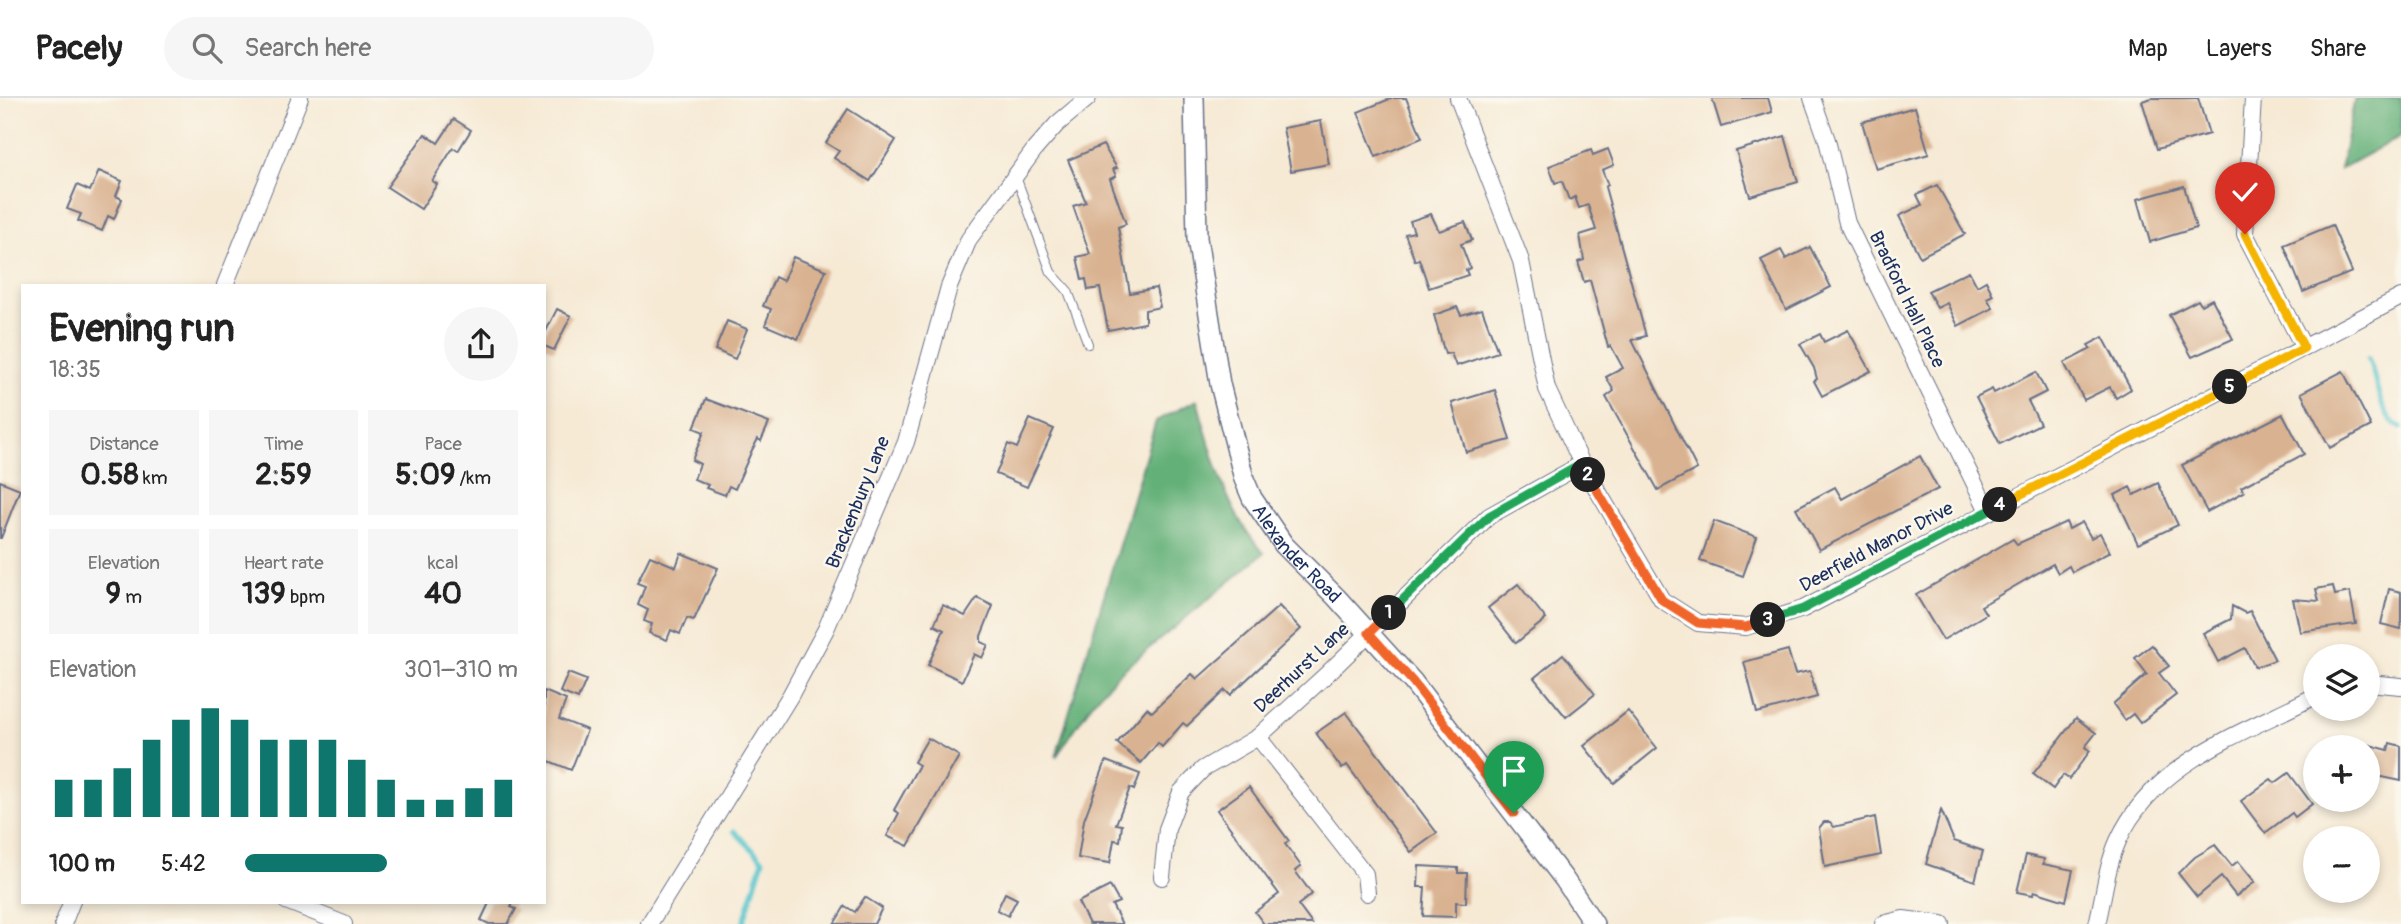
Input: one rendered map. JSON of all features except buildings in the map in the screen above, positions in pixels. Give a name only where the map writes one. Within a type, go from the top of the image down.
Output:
[{"type":"street","points":[[225,284],[300,98]]},
{"type":"street","name":"Brackenbury Lane","points":[[649,924],[790,696],[826,629],[906,442],[958,263],[980,222],[1015,174],[1057,124],[1088,98]]},
{"type":"street","name":"Alexander Road","points":[[1194,98],[1197,238],[1220,384],[1244,479],[1262,514],[1284,545],[1413,682],[1564,879],[1594,924]]},
{"type":"street","name":"Deerfield Manor Drive","points":[[1458,98],[1521,261],[1547,388],[1582,464],[1662,600],[1698,623],[1746,627],[1803,609],[1988,511],[2101,456],[2401,297]]},
{"type":"street","name":"Bradford Hall Place","points":[[1812,98],[1827,140],[1847,223],[1988,511]]},
{"type":"street","points":[[2253,98],[2245,234],[2304,348]]},
{"type":"street","name":"Deerhurst Lane","points":[[1162,877],[1167,829],[1181,792],[1203,769],[1258,737],[1489,516],[1582,464]]},
{"type":"street","points":[[2380,683],[2401,686]]},
{"type":"street","points":[[2097,924],[2107,871],[2116,844],[2124,827],[2151,791],[2197,757],[2303,702]]},
{"type":"street","points":[[1258,737],[1365,874],[1367,892]]},
{"type":"street","points":[[63,924],[71,904]]},
{"type":"street","points":[[294,904],[344,924]]},
{"type":"street","points":[[1883,924],[1903,919],[1942,924]]},
{"type":"lane","points":[[1015,174],[1051,272],[1068,291],[1088,344]]},
{"type":"green space","points":[[2355,98],[2401,98],[2401,136],[2340,169]]},
{"type":"green space","points":[[1197,400],[1230,501],[1239,519],[1264,553],[1117,675],[1093,702],[1056,757],[1156,421]]},
{"type":"waterway","points":[[2368,358],[2383,406],[2393,422],[2401,428]]},
{"type":"waterway","points":[[734,831],[763,860],[743,924]]},
{"type":"route","points":[[1514,813],[1413,682],[1369,633],[1489,516],[1582,464],[1662,600],[1698,623],[1746,627],[1803,609],[2304,348],[2245,234]]}]
